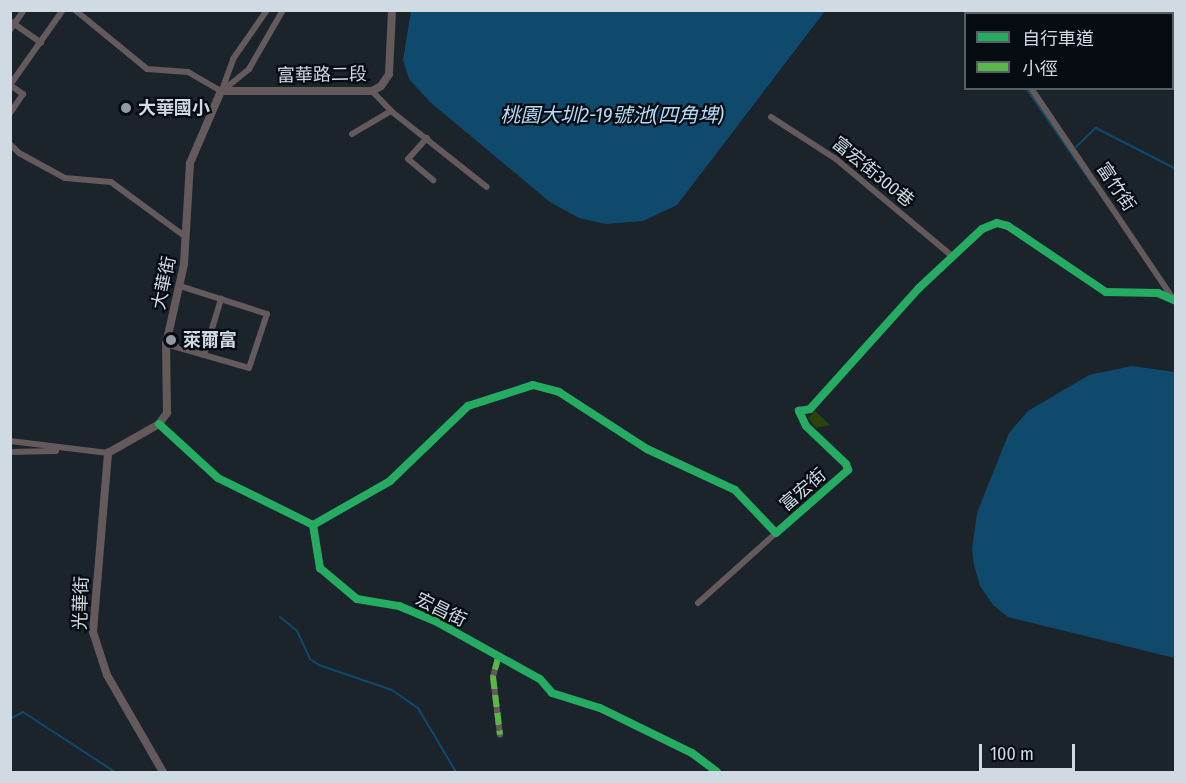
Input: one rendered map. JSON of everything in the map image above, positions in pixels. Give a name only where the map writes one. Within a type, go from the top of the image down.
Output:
[{"type":"street","points":[[24,10],[12,25],[41,43]]},
{"type":"street","points":[[10,114],[23,94],[10,85],[63,10]]},
{"type":"street","points":[[75,10],[147,69],[188,72],[221,91]]},
{"type":"street","name":"大華街","points":[[159,424],[169,402],[166,344],[180,286],[186,237],[190,163],[233,58],[267,10]]},
{"type":"street","name":"大華街","points":[[221,91],[249,69],[283,10]]},
{"type":"street","name":"富華路二段","points":[[221,91],[372,91],[381,86],[389,74],[392,10]]},
{"type":"street","name":"富竹街","points":[[1032,90],[1175,301]]},
{"type":"street","points":[[372,91],[390,111],[487,187]]},
{"type":"street","points":[[352,134],[390,111]]},
{"type":"street","name":"富宏街300巷","points":[[771,117],[836,159],[952,256]]},
{"type":"street","points":[[427,138],[408,159],[433,180]]},
{"type":"street","points":[[10,144],[19,153],[65,178],[111,182],[186,237]]},
{"type":"street","name":"富宏街","points":[[313,525],[390,481],[468,406],[533,386],[559,392],[647,450],[735,490],[776,533],[848,470],[846,464],[806,426],[799,411],[810,409],[919,288],[982,229],[997,222],[1008,226],[1106,292],[1158,293],[1175,301]]},
{"type":"street","points":[[166,344],[249,369],[267,314],[180,286]]},
{"type":"street","points":[[204,355],[221,299]]},
{"type":"street","points":[[10,441],[108,453],[159,424],[218,477],[313,525]]},
{"type":"street","points":[[10,452],[72,450]]},
{"type":"street","name":"光華街","points":[[108,453],[93,632],[107,675],[163,772]]},
{"type":"street","name":"宏昌街","points":[[313,525],[320,568],[357,599],[399,606],[428,618],[540,679],[552,693],[600,708],[692,753],[717,772]]},
{"type":"street","points":[[698,603],[776,533]]},
{"type":"street","points":[[498,658],[493,677],[500,735]]},
{"type":"green space","points":[[815,411],[830,425],[816,428],[808,418]]},
{"type":"water","name":"桃園大圳2-19號池(四角埤)","points":[[411,10],[825,11],[677,205],[643,221],[606,224],[579,218],[550,202],[430,102],[409,79],[403,60]]},
{"type":"water","points":[[1132,366],[1175,372],[1175,658],[1008,617],[993,605],[980,586],[974,565],[972,549],[977,513],[1009,433],[1028,411],[1089,375]]},
{"type":"waterway","points":[[1027,90],[1093,185]]},
{"type":"waterway","points":[[1076,147],[1096,128],[1176,169]]},
{"type":"waterway","points":[[280,617],[297,631],[310,659],[319,665],[392,690],[418,708],[456,772]]},
{"type":"waterway","points":[[10,719],[23,712],[115,772]]},
{"type":"marked path","points":[[498,658],[493,677],[500,735]]},
{"type":"cycle path","points":[[313,525],[390,481],[468,406],[533,385],[559,392],[647,449],[735,490],[776,533],[848,470],[846,464],[806,426],[799,411],[810,409],[919,288],[982,229],[997,223],[1008,226],[1106,292],[1158,293],[1176,301]]},
{"type":"cycle path","points":[[159,424],[218,478],[313,525],[320,568],[357,599],[399,606],[437,622],[540,679],[552,693],[600,708],[692,753],[717,772]]},
{"type":"place","name":"大華國小","points":[[126,108]]},
{"type":"place","name":"萊爾富","points":[[171,340]]}]
